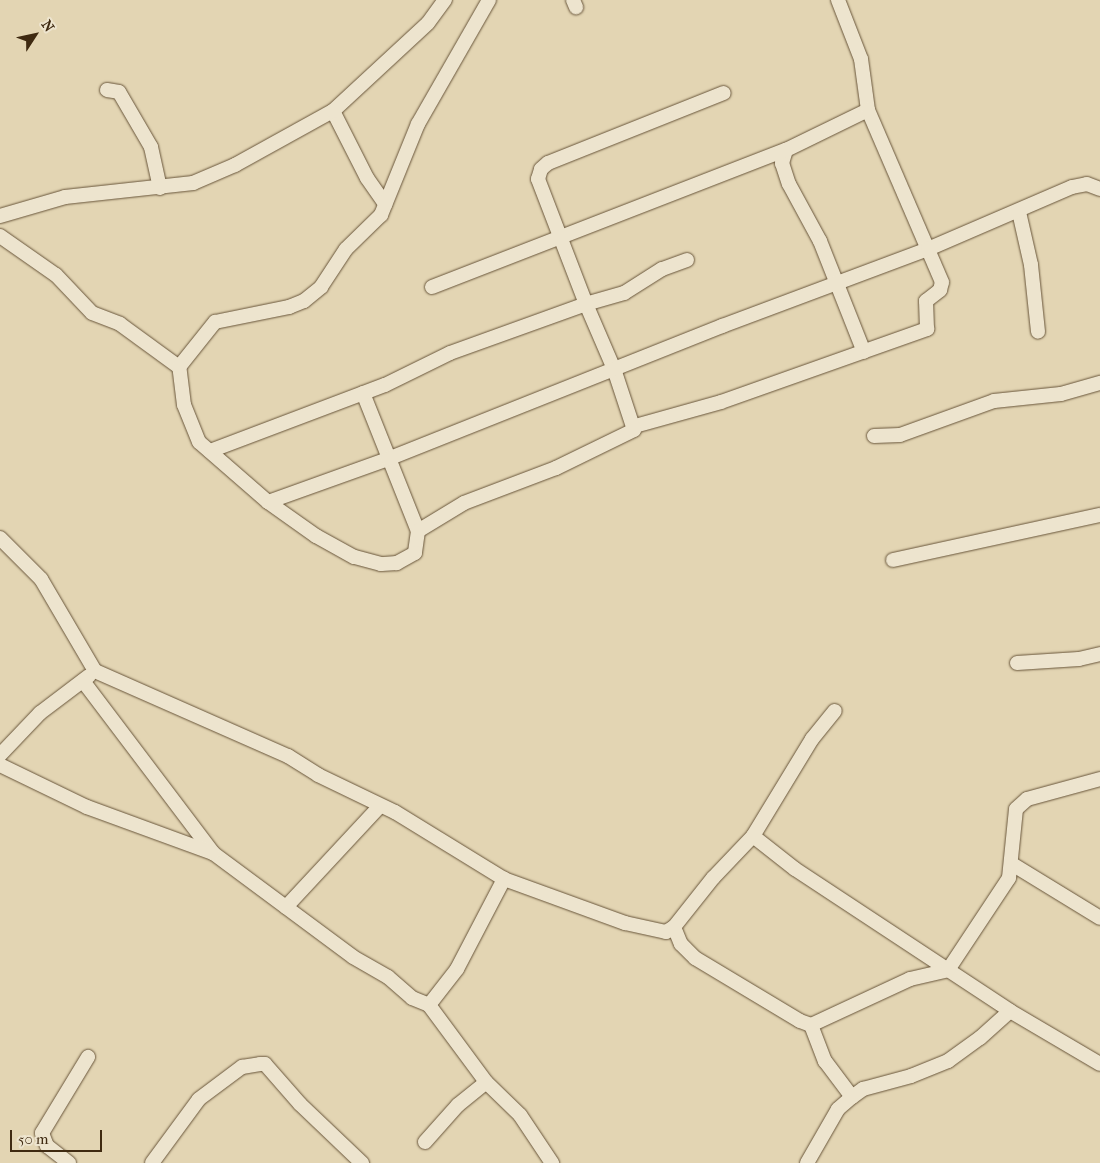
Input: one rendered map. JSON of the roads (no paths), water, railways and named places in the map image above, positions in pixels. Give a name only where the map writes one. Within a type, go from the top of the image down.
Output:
[{"type":"street","points":[[0,216],[65,197],[160,188],[207,178],[333,111],[428,23],[445,0]]},
{"type":"street","points":[[363,393],[418,531],[415,553],[397,563],[382,564],[354,557],[316,536],[268,502],[199,442],[190,426],[179,380],[179,367],[215,322],[304,301],[321,287],[346,249],[374,223],[386,204],[418,124],[489,0]]},
{"type":"street","points":[[418,531],[464,503],[556,468],[630,434],[635,426],[721,402],[927,329],[926,300],[942,286],[868,110],[861,59],[838,0]]},
{"type":"street","points":[[107,90],[119,92],[152,147],[160,188]]},
{"type":"street","points":[[635,426],[538,179],[541,169],[548,163],[724,93]]},
{"type":"street","points":[[432,287],[786,150],[868,110]]},
{"type":"street","points":[[333,111],[367,178],[386,204]]},
{"type":"street","points":[[786,150],[782,163],[789,184],[820,241],[864,352]]},
{"type":"street","points":[[268,502],[388,459],[836,282],[928,249],[1019,212],[1072,187],[1087,184],[1099,188]]},
{"type":"street","points":[[1019,212],[1031,265],[1038,332]]},
{"type":"street","points":[[0,236],[56,275],[92,313],[120,324],[179,367]]},
{"type":"street","points":[[210,451],[363,393],[450,353],[586,304],[624,293],[662,269],[687,260]]},
{"type":"street","points":[[874,436],[900,436],[994,401],[1061,394],[1100,383]]},
{"type":"street","points":[[893,560],[1100,515]]},
{"type":"street","points":[[0,538],[41,578],[95,671],[288,756],[380,806],[395,812],[504,879],[648,930],[666,932],[674,927],[713,878],[753,836],[812,739],[835,711]]},
{"type":"street","points":[[1017,663],[1078,659],[1100,654]]},
{"type":"street","points":[[0,754],[40,713],[95,671]]},
{"type":"street","points":[[83,681],[213,853],[353,958],[388,977],[412,998],[429,1005],[486,1082],[520,1114],[552,1163]]},
{"type":"street","points":[[0,765],[87,807],[213,853]]},
{"type":"street","points":[[674,927],[681,944],[695,958],[800,1021],[811,1024],[910,979],[948,970],[1003,889],[1012,864],[1016,809],[1019,804],[1027,799],[1100,779]]},
{"type":"street","points":[[286,908],[380,806]]},
{"type":"street","points":[[753,836],[794,869],[1010,1011],[1100,1064]]},
{"type":"street","points":[[1012,864],[1100,918]]},
{"type":"street","points":[[429,1005],[458,969],[504,879]]},
{"type":"street","points":[[807,1163],[838,1109],[852,1097],[863,1090],[948,1061],[980,1038],[1010,1011]]},
{"type":"street","points":[[811,1024],[825,1061],[852,1097]]},
{"type":"street","points":[[69,1163],[47,1146],[42,1133],[88,1057]]},
{"type":"street","points":[[152,1163],[199,1100],[242,1067],[260,1064],[265,1064],[300,1104],[362,1163]]},
{"type":"street","points":[[425,1142],[458,1105],[486,1082]]}]
